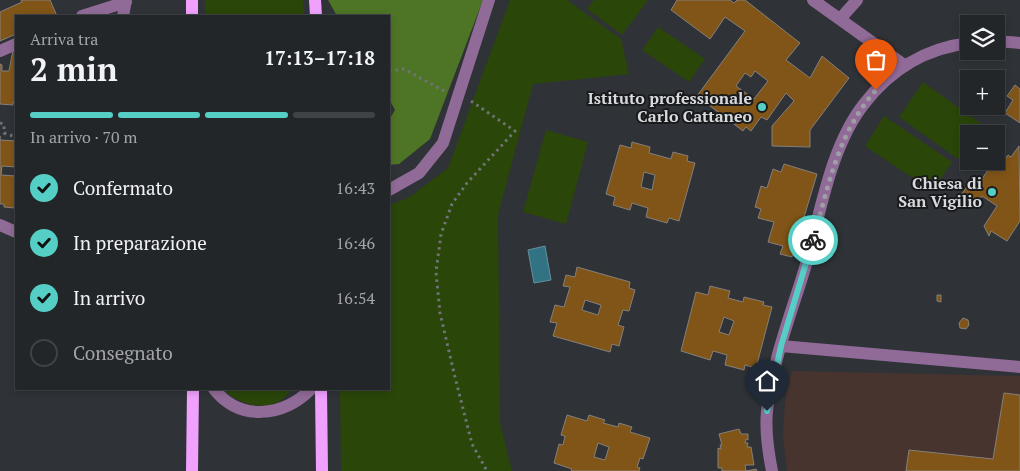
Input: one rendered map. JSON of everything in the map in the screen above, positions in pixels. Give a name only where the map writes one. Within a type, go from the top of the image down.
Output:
[{"type":"main road","points":[[192,0],[192,15]]},
{"type":"main road","points":[[315,0],[316,15]]},
{"type":"main road","points":[[192,471],[193,390]]},
{"type":"main road","points":[[321,390],[322,471]]},
{"type":"street","points":[[395,183],[419,173],[438,152],[448,131],[489,0]]},
{"type":"street","points":[[813,0],[904,65]]},
{"type":"street","points":[[840,19],[857,0]]},
{"type":"street","points":[[85,15],[126,1]]},
{"type":"street","points":[[123,15],[126,1]]},
{"type":"street","points":[[1005,42],[1020,43]]},
{"type":"street","points":[[0,51],[15,44]]},
{"type":"street","points":[[772,471],[767,447],[767,411],[781,346],[827,186],[844,138],[864,104],[904,65],[940,48],[960,45]]},
{"type":"street","points":[[0,225],[15,232]]},
{"type":"street","points":[[781,346],[1020,367]]},
{"type":"street","points":[[215,390],[231,404],[262,413],[290,406],[310,390]]},
{"type":"path","points":[[390,71],[404,69],[458,98],[473,102],[515,131],[468,183],[452,204],[441,234],[436,272],[440,313],[472,444],[487,471]]},
{"type":"path","points":[[0,124],[4,124],[4,133],[15,137]]},
{"type":"shaded area","points":[[792,371],[1020,376],[1020,471],[787,471],[783,436],[785,401]]},
{"type":"green space","points":[[205,0],[303,0],[304,15],[205,15]]},
{"type":"green space","points":[[328,0],[483,0],[430,139],[399,164],[390,165],[390,118],[395,110],[390,101],[390,15],[336,15]]},
{"type":"green space","points":[[510,0],[567,0],[621,39],[629,74],[533,84],[498,215],[500,423],[512,471],[341,471],[340,390],[390,390],[390,205],[408,198],[448,168]]},
{"type":"green space","points":[[594,0],[648,0],[622,35],[587,9]]},
{"type":"green space","points":[[658,27],[705,59],[689,82],[642,50]]},
{"type":"green space","points":[[923,82],[960,109],[960,115],[969,115],[983,125],[960,125],[960,156],[958,159],[899,117]]},
{"type":"green space","points":[[884,116],[952,162],[932,191],[865,146]]},
{"type":"green space","points":[[546,130],[588,142],[566,224],[523,212]]},
{"type":"green space","points":[[224,390],[292,390],[282,400],[268,406],[240,401]]},
{"type":"water","points":[[545,246],[551,280],[534,283],[528,250]]},
{"type":"building","points":[[21,0],[50,0],[57,15],[15,15],[15,34],[0,41],[0,12],[22,2]]},
{"type":"building","points":[[677,0],[730,0],[734,3],[737,0],[745,0],[800,43],[786,60],[810,78],[822,56],[849,78],[810,130],[810,147],[772,146],[772,126],[794,101],[786,93],[767,120],[761,117],[751,131],[746,127],[743,131],[697,96],[745,31],[725,17],[710,39],[671,10]],"holes":[[[755,71],[768,81],[754,99],[736,86],[745,73],[751,77]]]},
{"type":"building","points":[[13,50],[15,51],[15,102],[13,102],[13,105],[0,104],[0,64],[2,65],[2,71],[9,71]]},
{"type":"building","points":[[1015,85],[1020,89],[1020,123],[1005,113],[1013,100],[1007,96]]},
{"type":"building","points":[[0,140],[15,141],[15,167],[2,166],[1,175],[15,176],[15,208],[4,207],[4,204],[0,204]]},
{"type":"building","points":[[632,142],[650,147],[649,153],[671,159],[673,152],[688,156],[687,161],[695,163],[679,221],[669,218],[667,223],[646,217],[648,208],[632,203],[630,210],[613,205],[615,197],[606,194],[620,145],[631,148]],"holes":[[[644,172],[655,175],[652,190],[641,187]]]},
{"type":"building","name":"Chiesa di San Vigilio","points":[[1019,146],[1020,221],[1007,241],[991,231],[989,236],[984,226],[997,206],[982,196],[976,205],[961,195],[969,184],[976,188],[988,170],[1005,170],[1005,159],[1008,155],[1011,157]]},
{"type":"building","points":[[784,164],[817,174],[792,257],[780,254],[783,246],[768,242],[774,222],[758,218],[761,209],[755,207],[761,186],[767,188],[773,169],[781,172]]},
{"type":"building","points":[[577,267],[630,282],[629,288],[635,290],[629,311],[623,310],[618,325],[624,327],[619,346],[612,344],[610,352],[553,336],[557,323],[550,322],[555,305],[564,307],[570,287],[563,286],[566,275],[575,277]],"holes":[[[585,300],[601,305],[598,315],[582,310]]]},
{"type":"building","points":[[710,286],[730,291],[728,298],[743,302],[744,297],[764,302],[763,305],[772,307],[756,368],[745,365],[744,370],[725,365],[727,355],[713,351],[710,360],[681,351],[696,292],[708,295]],"holes":[[[724,317],[734,321],[729,335],[719,332]]]},
{"type":"building","points":[[937,295],[941,295],[941,302],[937,301]]},
{"type":"building","points":[[963,318],[968,320],[969,325],[966,329],[960,328],[959,323]]},
{"type":"building","points":[[1004,393],[1020,395],[1020,471],[906,471],[909,450],[993,459]]},
{"type":"building","points":[[567,415],[587,421],[589,415],[605,420],[603,423],[618,427],[619,423],[632,427],[630,432],[650,438],[643,459],[640,458],[637,467],[640,468],[639,471],[571,471],[572,469],[554,463],[559,444],[563,445],[565,436],[561,435]],"holes":[[[598,443],[609,447],[605,460],[594,457]]]},
{"type":"building","points":[[739,429],[741,434],[748,434],[748,440],[746,439],[745,443],[748,443],[747,447],[751,447],[754,465],[745,465],[746,471],[722,471],[722,468],[718,468],[718,448],[721,449],[720,445],[722,445],[719,434]]},
{"type":"way so far","points":[[813,240],[827,186],[844,138],[852,121],[876,90]]},
{"type":"place","name":"Istituto professionale Carlo Cattaneo","points":[[762,107]]},
{"type":"place","name":"Chiesa di San Vigilio","points":[[992,192]]},
{"type":"route","points":[[767,411],[781,346],[813,240]]}]
